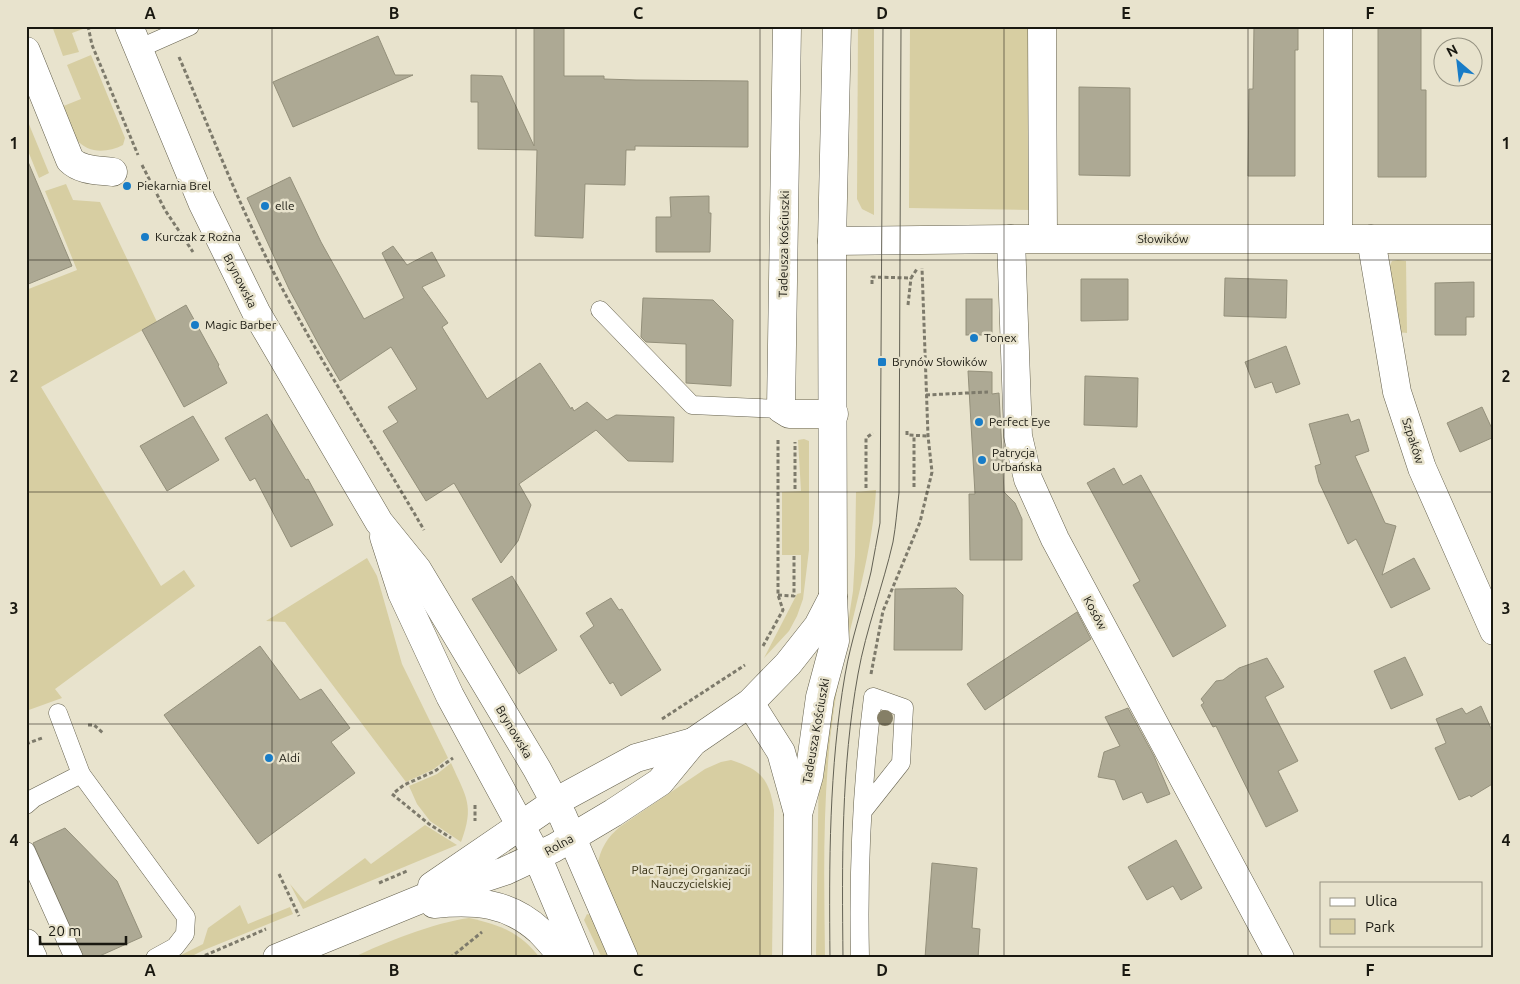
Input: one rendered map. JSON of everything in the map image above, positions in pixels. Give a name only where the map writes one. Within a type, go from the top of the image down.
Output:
[{"type":"street","name":"Tadeusza Kościuszki","points":[[783,410],[787,26]]},
{"type":"street","name":"Tadeusza Kościuszki","points":[[796,958],[798,814],[809,776],[820,697],[835,641],[833,597],[834,414],[832,241],[837,26]]},
{"type":"street","points":[[1042,26],[1043,238]]},
{"type":"street","points":[[1338,26],[1338,238]]},
{"type":"street","name":"Brynowska","points":[[134,38],[202,202],[256,312],[379,522],[417,570],[555,802],[624,958]]},
{"type":"street","points":[[26,51],[70,160],[82,168],[113,172]]},
{"type":"street","name":"Słowików","points":[[832,241],[1011,238],[1494,238]]},
{"type":"street","name":"Kosów","points":[[1011,238],[1018,436],[1028,479],[1055,539],[1280,958]]},
{"type":"street","name":"Szpaków","points":[[1371,239],[1397,392],[1422,468],[1494,631]]},
{"type":"street","points":[[783,410],[789,414],[834,414]]},
{"type":"street","name":"Brynowska","points":[[379,522],[402,593],[450,696],[537,856],[580,958]]},
{"type":"street","name":"Rolna","points":[[277,958],[426,897],[504,871],[537,856],[593,826],[660,782],[693,742],[750,703],[800,649],[818,626],[833,597]]},
{"type":"street","points":[[750,703],[782,752],[798,814]]},
{"type":"street","name":"Rolna","points":[[400,908],[555,802],[636,758],[693,742]]},
{"type":"street","points":[[400,908],[456,902],[484,903],[510,910],[539,931],[564,958]]},
{"type":"street","points":[[26,943],[33,958]]},
{"type":"lane","points":[[134,38],[170,35],[190,26]]},
{"type":"lane","points":[[600,310],[692,405],[783,410]]},
{"type":"lane","points":[[860,958],[863,810],[868,738],[874,697],[904,708],[900,763],[863,810]]},
{"type":"lane","points":[[58,713],[82,774],[186,917],[185,934],[175,947],[155,958]]},
{"type":"lane","points":[[26,805],[34,798],[82,774]]},
{"type":"lane","points":[[26,851],[74,958]]},
{"type":"path","points":[[88,26],[93,48],[147,178],[195,256]]},
{"type":"path","points":[[170,35],[232,182],[282,287],[347,403],[428,535]]},
{"type":"path","points":[[874,697],[871,677],[883,611],[920,522],[932,472],[926,395],[922,260]]},
{"type":"path","points":[[908,305],[911,278]]},
{"type":"path","points":[[926,395],[1016,390]]},
{"type":"path","points":[[759,652],[783,610],[778,595],[778,436],[783,410]]},
{"type":"path","points":[[907,431],[907,435],[928,436]]},
{"type":"path","points":[[866,488],[866,438],[873,433]]},
{"type":"path","points":[[914,436],[914,487]]},
{"type":"path","points":[[795,440],[795,489]]},
{"type":"path","points":[[778,595],[794,596],[794,556]]},
{"type":"path","points":[[657,723],[748,662]]},
{"type":"path","points":[[454,840],[429,824],[394,793],[404,785],[435,771],[453,758],[457,765]]},
{"type":"path","points":[[474,827],[476,810],[472,796],[498,786]]},
{"type":"path","points":[[372,886],[408,871]]},
{"type":"path","points":[[279,874],[299,916],[290,919]]},
{"type":"path","points":[[199,958],[272,927]]},
{"type":"path","points":[[450,958],[484,930]]},
{"type":"green space","points":[[52,26],[83,26],[83,29],[72,33],[79,52],[63,56]]},
{"type":"green space","points":[[858,26],[874,26],[874,215],[862,209],[857,199]]},
{"type":"green space","points":[[910,26],[1031,26],[1031,210],[909,208]]},
{"type":"green space","points":[[91,55],[125,138],[123,145],[111,150],[92,150],[81,144],[71,132],[61,107],[81,99],[67,65]]},
{"type":"green space","points":[[26,117],[49,173],[39,178],[26,146]]},
{"type":"green space","points":[[66,184],[73,200],[100,202],[157,322],[41,387],[161,586],[184,570],[195,586],[55,689],[62,698],[26,711],[26,290],[77,270],[45,191]]},
{"type":"green space","points":[[1392,261],[1406,261],[1407,333],[1398,332],[1389,267]]},
{"type":"green space","points":[[804,439],[809,441],[809,550],[803,599],[789,631],[764,658],[797,594],[801,593],[801,555],[782,555],[782,492],[801,491],[798,440]]},
{"type":"green space","points":[[876,490],[869,545],[839,681],[830,740],[824,864],[825,958],[816,958],[819,756],[853,591],[856,492]]},
{"type":"green space","points":[[367,558],[377,576],[402,664],[448,758],[434,769],[406,782],[285,622],[266,621]]},
{"type":"green space","name":"Plac Tajnej Organizacji Nauczycielskiej","points":[[731,760],[750,768],[762,777],[772,799],[774,810],[772,958],[635,958],[597,867],[602,849],[608,839],[621,826],[705,769]]},
{"type":"green space","points":[[451,763],[467,801],[467,819],[461,842],[430,821],[417,804],[409,786],[437,774]]},
{"type":"green space","points":[[425,825],[457,845],[303,909],[290,884],[305,902],[365,858],[371,864]]},
{"type":"green space","points":[[240,905],[248,924],[290,907],[293,914],[188,958],[175,958],[203,944],[208,928]]},
{"type":"green space","points":[[587,914],[590,915],[610,958],[602,958],[584,920]]},
{"type":"green space","points":[[469,918],[509,931],[525,942],[540,958],[352,958],[409,934],[455,920]]},
{"type":"building","points":[[534,26],[564,26],[564,76],[604,76],[604,79],[636,80],[748,81],[748,147],[635,146],[635,150],[626,150],[625,185],[585,184],[583,238],[535,236],[537,150],[478,149],[478,102],[471,102],[471,75],[502,76],[534,146]]},
{"type":"building","points":[[1254,26],[1298,26],[1298,50],[1295,50],[1295,176],[1248,176],[1249,89],[1253,89]]},
{"type":"building","points":[[1378,26],[1421,26],[1421,90],[1426,90],[1426,177],[1378,177]]},
{"type":"building","points":[[378,36],[395,75],[413,75],[293,127],[273,82]]},
{"type":"building","points":[[1079,87],[1130,88],[1130,176],[1079,175]]},
{"type":"building","points":[[26,157],[72,266],[26,285]]},
{"type":"building","points":[[290,177],[321,242],[364,319],[404,298],[382,253],[393,246],[407,265],[432,252],[445,276],[422,287],[448,323],[442,327],[487,399],[540,363],[574,411],[587,402],[607,420],[616,415],[674,417],[673,462],[628,461],[596,430],[519,484],[531,505],[518,541],[501,563],[454,483],[426,501],[383,431],[398,422],[388,407],[417,389],[391,347],[340,381],[319,345],[289,289],[247,198]]},
{"type":"building","points":[[709,196],[709,213],[711,213],[710,252],[656,252],[656,217],[671,217],[670,197]]},
{"type":"building","points":[[1225,278],[1287,280],[1286,318],[1224,316]]},
{"type":"building","points":[[1081,279],[1128,279],[1128,320],[1081,321]]},
{"type":"building","points":[[1474,282],[1474,317],[1466,317],[1466,335],[1435,335],[1435,283]]},
{"type":"building","points":[[643,298],[713,300],[733,320],[731,386],[686,383],[686,344],[646,342],[641,337]]},
{"type":"building","points":[[966,299],[992,299],[992,335],[966,335]]},
{"type":"building","points":[[186,305],[227,383],[184,407],[142,330]]},
{"type":"building","points":[[1286,346],[1300,384],[1276,393],[1272,382],[1255,388],[1245,362]]},
{"type":"building","points":[[968,371],[992,372],[992,394],[999,393],[1004,492],[1015,503],[1022,519],[1022,560],[970,560],[969,494],[975,494]]},
{"type":"building","points":[[1085,376],[1138,378],[1137,427],[1084,425]]},
{"type":"building","points":[[1482,407],[1494,437],[1460,452],[1447,423]]},
{"type":"building","points":[[267,414],[306,480],[308,479],[333,525],[291,547],[255,478],[250,481],[225,438]]},
{"type":"building","points":[[1348,414],[1351,422],[1359,419],[1369,451],[1355,456],[1385,523],[1396,526],[1382,575],[1414,558],[1430,589],[1391,608],[1356,539],[1348,544],[1319,482],[1315,466],[1321,464],[1309,424]]},
{"type":"building","points":[[193,416],[219,460],[167,491],[140,446]]},
{"type":"building","points":[[1114,468],[1123,485],[1141,475],[1226,626],[1173,657],[1133,585],[1140,581],[1087,483]]},
{"type":"building","points":[[512,576],[557,650],[519,674],[472,599]]},
{"type":"building","points":[[956,588],[963,595],[962,650],[894,650],[895,589]]},
{"type":"building","points":[[611,598],[619,610],[622,609],[661,670],[621,696],[613,682],[610,684],[580,636],[594,626],[586,613]]},
{"type":"building","points":[[1077,612],[1091,639],[985,710],[967,684]]},
{"type":"building","name":"Aldi","points":[[260,646],[300,700],[321,689],[350,728],[331,742],[355,773],[258,844],[164,715]]},
{"type":"building","points":[[1405,657],[1423,695],[1391,709],[1374,671]]},
{"type":"building","points":[[1267,658],[1284,687],[1265,697],[1298,761],[1278,771],[1298,811],[1266,827],[1216,726],[1213,727],[1201,705],[1204,703],[1201,699],[1216,681],[1223,680],[1239,668]]},
{"type":"building","points":[[1481,706],[1494,735],[1494,783],[1471,797],[1470,795],[1459,800],[1435,748],[1446,743],[1436,719],[1462,708],[1466,714]]},
{"type":"building","points":[[1128,708],[1154,756],[1170,794],[1147,803],[1142,792],[1123,800],[1115,780],[1098,777],[1104,752],[1120,746],[1105,717]]},
{"type":"building","points":[[65,828],[117,881],[142,937],[95,958],[84,958],[33,843]]},
{"type":"building","points":[[1176,840],[1202,888],[1181,900],[1173,886],[1147,900],[1128,867]]},
{"type":"building","points":[[932,863],[977,868],[972,928],[980,929],[978,958],[925,958]]},
{"type":"tram line","points":[[830,958],[831,816],[840,710],[845,675],[871,572],[880,523],[883,26]]},
{"type":"tram line","points":[[843,958],[844,815],[852,709],[861,657],[893,542],[899,493],[901,26]]},
{"type":"place","name":"Piekarnia Brel","points":[[127,186]]},
{"type":"place","name":"elle","points":[[265,206]]},
{"type":"place","name":"Kurczak z Rożna","points":[[145,237]]},
{"type":"place","name":"Magic Barber","points":[[195,325]]},
{"type":"place","name":"Tonex","points":[[974,338]]},
{"type":"place","name":"Brynów Słowików","points":[[882,362]]},
{"type":"place","name":"Perfect Eye","points":[[979,422]]},
{"type":"place","name":"Patrycja Urbańska","points":[[982,460]]},
{"type":"place","name":"Aldi","points":[[269,758]]}]
